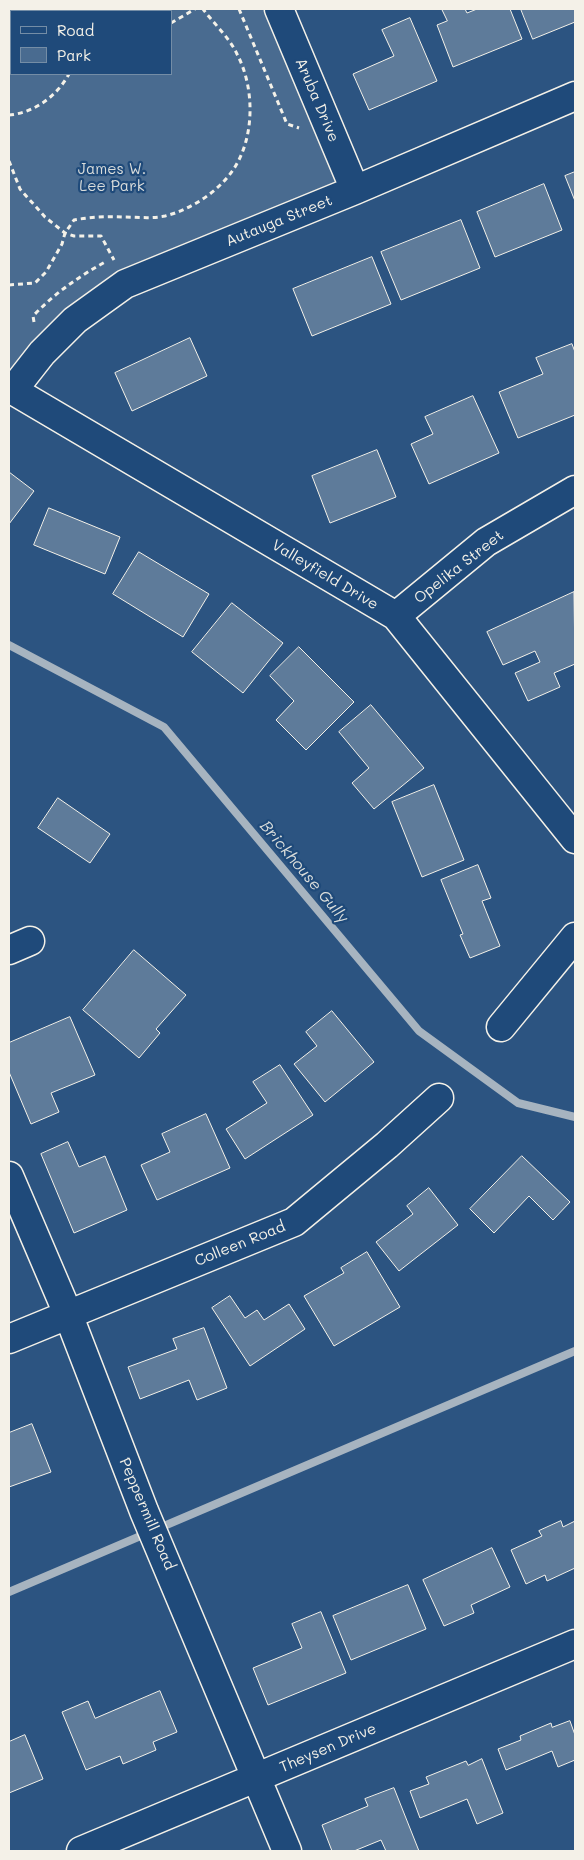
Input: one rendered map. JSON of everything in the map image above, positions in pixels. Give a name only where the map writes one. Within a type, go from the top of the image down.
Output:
[{"type":"street","name":"Aruba Drive","points":[[279,9],[355,190]]},
{"type":"street","name":"Autauga Street","points":[[11,389],[42,352],[75,320],[126,284],[355,190],[575,96]]},
{"type":"street","name":"Valleyfield Drive","points":[[11,389],[396,616],[575,839]]},
{"type":"street","name":"Opelika Street","points":[[396,616],[486,542],[575,490]]},
{"type":"street","points":[[501,1027],[575,937]]},
{"type":"street","name":"Colleen Road","points":[[9,1339],[294,1222],[387,1145],[439,1098]]},
{"type":"street","name":"Peppermill Road","points":[[9,1176],[68,1314],[144,1511],[287,1851]]},
{"type":"street","name":"Theysen Drive","points":[[81,1851],[575,1644]]},
{"type":"path","points":[[172,22],[196,9]]},
{"type":"path","points":[[9,285],[35,283],[46,272],[62,244],[65,232],[74,220],[88,217],[163,217],[180,212],[214,191],[233,170],[245,144],[251,111],[248,80],[238,54],[203,9]]},
{"type":"path","points":[[239,9],[287,124]]},
{"type":"path","points":[[9,115],[18,115],[37,107],[56,93],[69,75]]},
{"type":"path","points":[[9,161],[20,189],[45,217],[65,232],[74,236],[101,236],[126,284]]},
{"type":"path","points":[[33,316],[65,286],[84,273],[114,259]]},
{"type":"green space","name":"James W. Lee Park","points":[[9,9],[279,9],[355,190],[150,273],[9,388]]},
{"type":"building","points":[[442,9],[465,9],[467,13],[477,9],[510,9],[522,39],[453,67],[437,25],[447,21]]},
{"type":"building","points":[[521,9],[575,9],[575,22],[533,39]]},
{"type":"building","points":[[410,18],[437,81],[369,110],[353,74],[394,56],[382,30]]},
{"type":"building","points":[[575,172],[575,201],[565,176]]},
{"type":"building","points":[[544,184],[562,230],[495,257],[477,212]]},
{"type":"building","points":[[461,220],[480,268],[401,300],[381,252]]},
{"type":"building","points":[[372,257],[391,304],[312,336],[293,289]]},
{"type":"building","points":[[190,338],[207,376],[132,411],[115,373]]},
{"type":"building","points":[[572,344],[575,352],[575,415],[518,438],[499,392],[543,374],[536,358]]},
{"type":"building","points":[[473,396],[499,453],[429,484],[411,444],[433,434],[425,417]]},
{"type":"building","points":[[377,450],[396,497],[330,523],[312,476]]},
{"type":"building","points":[[9,472],[34,491],[9,524]]},
{"type":"building","points":[[49,508],[120,537],[105,574],[34,545]]},
{"type":"building","points":[[139,552],[209,594],[183,637],[113,594]]},
{"type":"building","points":[[574,592],[575,664],[554,673],[560,687],[528,701],[515,673],[540,662],[535,651],[503,665],[487,632]]},
{"type":"building","points":[[232,603],[283,643],[243,693],[192,652]]},
{"type":"building","points":[[299,647],[354,702],[306,750],[276,720],[294,701],[270,676]]},
{"type":"building","points":[[371,705],[424,768],[374,809],[352,783],[369,768],[339,732]]},
{"type":"building","points":[[434,785],[464,860],[422,877],[392,802]]},
{"type":"building","points":[[58,798],[110,834],[90,863],[38,828]]},
{"type":"building","points":[[478,865],[491,898],[482,901],[500,946],[470,958],[460,935],[463,934],[441,880]]},
{"type":"building","points":[[134,950],[186,995],[156,1029],[160,1033],[139,1058],[83,1010]]},
{"type":"building","points":[[332,1011],[374,1062],[325,1102],[294,1064],[317,1046],[306,1032]]},
{"type":"building","points":[[70,1017],[95,1075],[51,1093],[59,1112],[31,1124],[9,1072],[9,1043]]},
{"type":"building","points":[[280,1065],[313,1115],[245,1159],[226,1129],[267,1103],[253,1082]]},
{"type":"building","points":[[206,1114],[230,1168],[157,1200],[141,1165],[170,1152],[162,1134]]},
{"type":"building","points":[[68,1142],[79,1167],[105,1156],[127,1210],[74,1233],[41,1154]]},
{"type":"building","points":[[522,1156],[570,1202],[553,1220],[529,1196],[494,1233],[470,1209]]},
{"type":"building","points":[[429,1188],[458,1225],[399,1271],[376,1242],[413,1214],[407,1206]]},
{"type":"building","points":[[367,1252],[400,1307],[334,1346],[304,1296],[344,1273],[341,1268]]},
{"type":"building","points":[[230,1296],[245,1318],[257,1310],[264,1320],[289,1304],[305,1329],[250,1366],[212,1308]]},
{"type":"building","points":[[204,1328],[227,1388],[197,1400],[189,1380],[140,1399],[128,1367],[177,1349],[173,1339]]},
{"type":"building","points":[[32,1424],[51,1472],[9,1487],[9,1433]]},
{"type":"building","points":[[561,1521],[563,1527],[575,1521],[575,1568],[547,1581],[545,1575],[526,1584],[511,1550],[542,1536],[539,1531]]},
{"type":"building","points":[[492,1548],[510,1587],[471,1605],[474,1613],[444,1626],[423,1580]]},
{"type":"building","points":[[408,1585],[426,1629],[351,1660],[333,1616]]},
{"type":"building","points":[[321,1612],[346,1673],[268,1705],[253,1668],[302,1648],[292,1624]]},
{"type":"building","points":[[160,1691],[177,1732],[153,1742],[156,1750],[123,1764],[120,1756],[86,1770],[62,1712],[88,1701],[95,1718]]},
{"type":"building","points":[[570,1721],[575,1735],[575,1760],[558,1767],[552,1751],[506,1770],[498,1749],[521,1740],[520,1736],[551,1723],[552,1727]]},
{"type":"building","points":[[25,1735],[43,1779],[9,1793],[9,1742]]},
{"type":"building","points":[[482,1759],[503,1813],[477,1824],[467,1799],[420,1818],[410,1791],[429,1784],[426,1777],[466,1761],[468,1765]]},
{"type":"building","points":[[394,1788],[419,1851],[386,1851],[381,1840],[354,1851],[332,1851],[322,1825],[368,1806],[365,1799]]},
{"type":"waterway","name":"Brickhouse Gully","points":[[9,645],[164,727],[419,1031],[518,1103],[575,1117]]},
{"type":"waterway","points":[[9,1592],[575,1351]]}]
